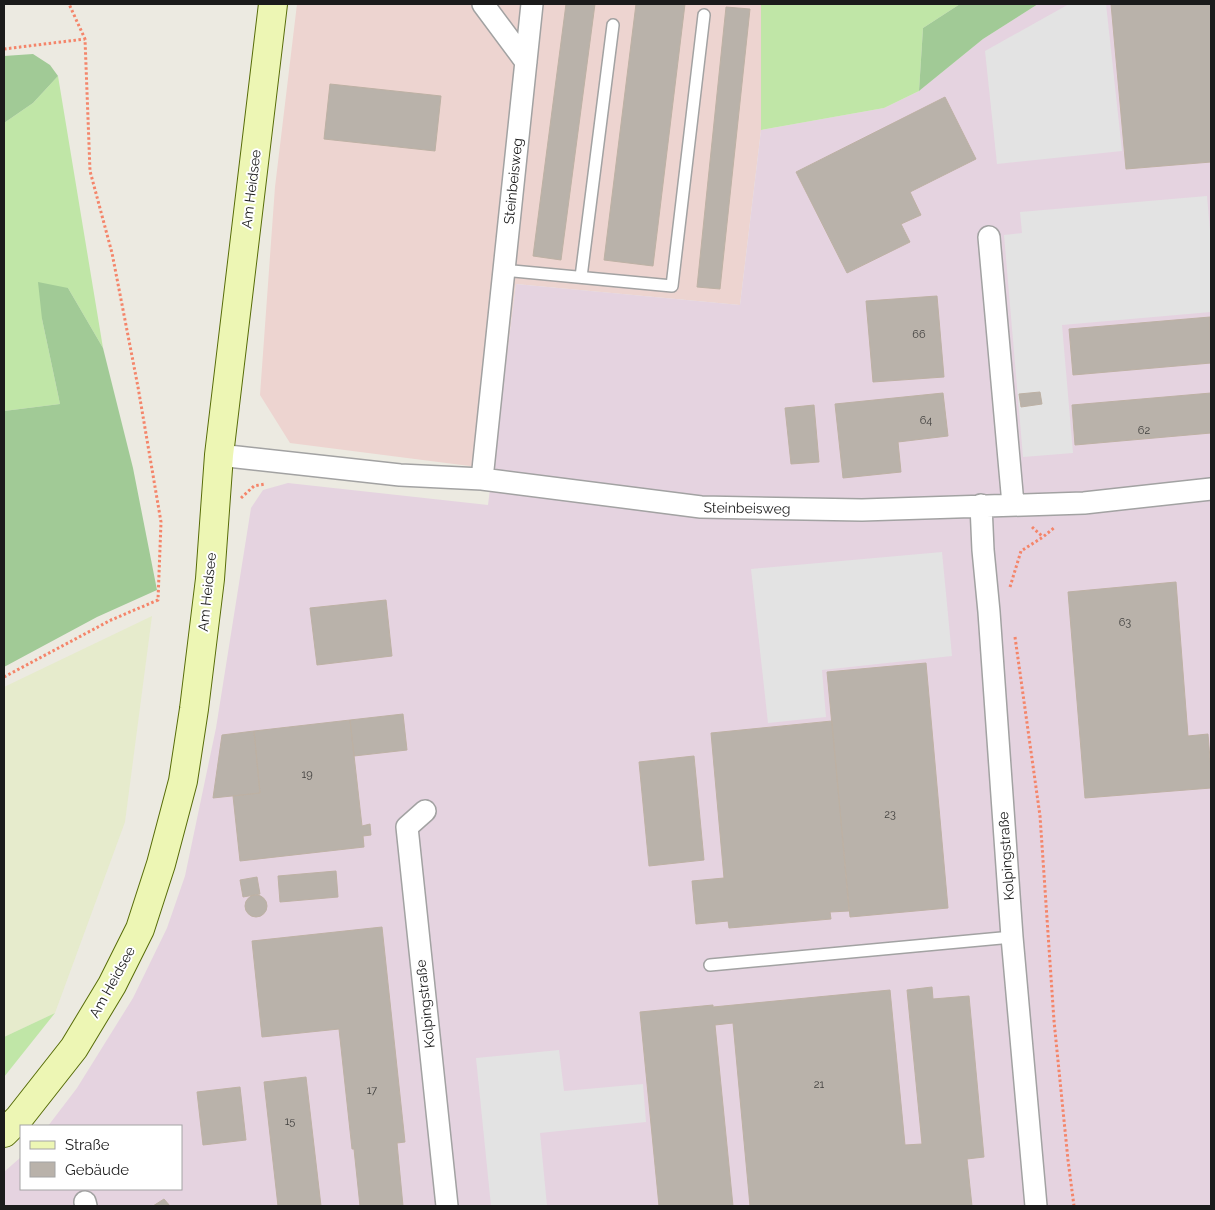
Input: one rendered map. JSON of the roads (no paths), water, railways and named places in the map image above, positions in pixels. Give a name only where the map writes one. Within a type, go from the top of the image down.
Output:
[{"type":"main road","name":"Am Heidsee","points":[[4,1134],[19,1118],[74,1048],[112,986],[140,929],[161,864],[183,781],[210,579],[219,455],[273,4]]},
{"type":"street","points":[[483,4],[526,62]]},
{"type":"street","name":"Steinbeisweg","points":[[482,479],[532,4]]},
{"type":"street","points":[[989,237],[1013,504]]},
{"type":"street","name":"Steinbeisweg","points":[[219,455],[400,475],[482,479],[701,507],[862,510],[1084,503],[1211,489]]},
{"type":"street","name":"Kolpingstraße","points":[[982,505],[983,550],[1012,937],[1036,1206]]},
{"type":"street","name":"Kolpingstraße","points":[[425,811],[406,827],[447,1206]]},
{"type":"lane","points":[[504,270],[672,286],[704,15]]},
{"type":"lane","points":[[581,277],[614,25]]},
{"type":"lane","points":[[710,964],[1012,937]]}]
